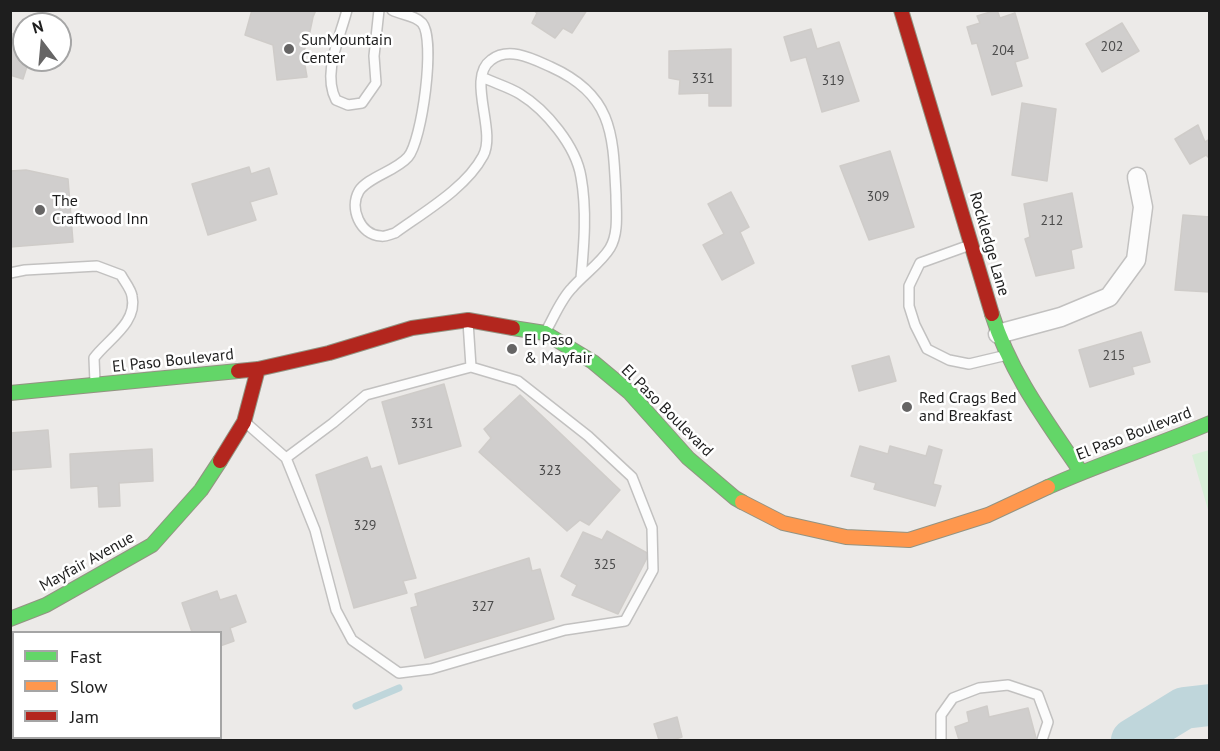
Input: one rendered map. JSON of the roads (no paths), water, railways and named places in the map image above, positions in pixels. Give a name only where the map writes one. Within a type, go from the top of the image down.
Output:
[{"type":"street","name":"Rockledge Lane","points":[[901,10],[998,334],[1020,382],[1081,472]]},
{"type":"street","points":[[998,334],[1061,316],[1109,297],[1136,260],[1143,207],[1137,177]]},
{"type":"street","name":"El Paso Boulevard","points":[[10,393],[258,369],[329,353],[412,328],[468,320],[545,333],[594,362],[629,392],[688,458],[735,498],[783,523],[846,537],[909,540],[988,515],[1081,472],[1166,442],[1209,423]]},
{"type":"street","name":"Mayfair Avenue","points":[[10,619],[46,605],[152,544],[201,490],[244,422],[258,369]]},
{"type":"lane","points":[[347,10],[329,78],[336,100],[348,105],[362,103],[376,83],[374,56],[379,10]]},
{"type":"lane","points":[[392,10],[415,18],[422,23],[428,42],[428,55],[419,129],[410,154],[402,163],[360,189],[354,203],[358,220],[371,232],[381,236],[395,233],[470,177],[485,154],[487,132],[481,88],[483,69],[490,60],[501,54],[513,53],[532,58],[563,72],[587,89],[605,113],[614,153],[616,233],[610,249],[569,290],[545,333]]},
{"type":"lane","points":[[482,77],[518,93],[540,108],[560,133],[576,163],[581,176],[584,204],[581,278]]},
{"type":"lane","points":[[972,245],[920,263],[909,286],[909,306],[915,325],[927,349],[949,360],[969,364],[1008,355]]},
{"type":"lane","points":[[10,273],[97,266],[121,275],[132,296],[130,316],[117,336],[94,358],[95,385]]},
{"type":"lane","points":[[468,320],[471,368]]},
{"type":"lane","points":[[244,422],[286,458],[315,530],[336,610],[352,640],[399,673],[431,669],[565,630],[625,621],[653,570],[652,528],[632,477],[588,436],[518,381],[471,368],[366,395],[286,458]]},
{"type":"lane","points":[[941,741],[941,715],[953,698],[979,688],[1008,685],[1038,695],[1048,722],[1042,741]]},
{"type":"waterway","points":[[356,706],[399,688]]},
{"type":"waterway","points":[[1132,740],[1184,708],[1210,705]]},
{"type":"place","name":"SunMountain Center","points":[[289,49]]},
{"type":"place","name":"The Craftwood Inn","points":[[40,210]]},
{"type":"place","name":"El Paso & Mayfair","points":[[512,349]]},
{"type":"place","name":"Red Crags Bed and Breakfast","points":[[907,407]]}]
